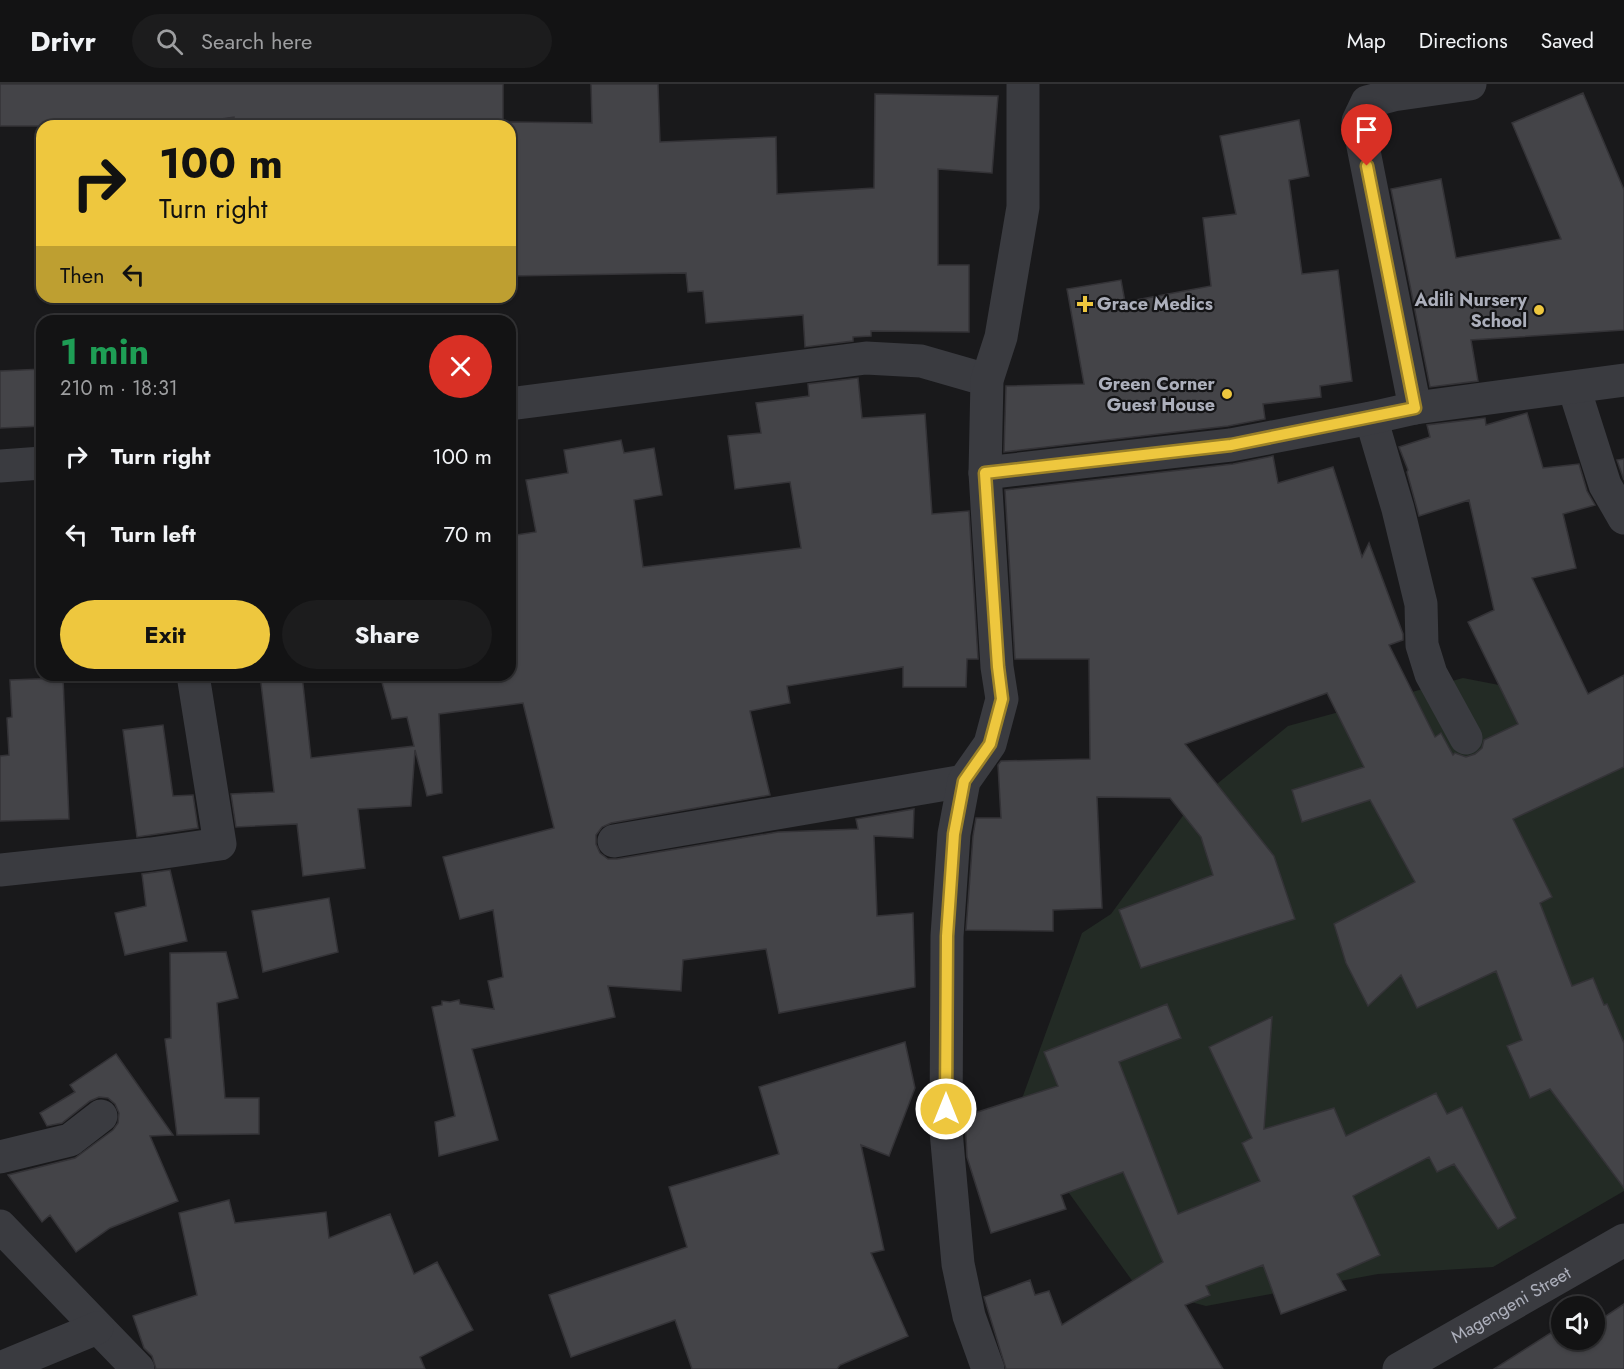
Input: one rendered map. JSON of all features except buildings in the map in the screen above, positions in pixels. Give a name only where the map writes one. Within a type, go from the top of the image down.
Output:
[{"type":"street","points":[[988,1369],[969,1316],[958,1264],[946,1131],[947,936],[954,834],[964,781],[990,744],[1002,699],[985,473],[987,380],[1001,336],[1023,207],[1023,84]]},
{"type":"street","points":[[1415,408],[1358,121],[1367,102],[1393,95],[1470,84]]},
{"type":"street","points":[[516,403],[866,358],[921,361],[987,380]]},
{"type":"street","points":[[985,473],[1231,445],[1415,408],[1624,380]]},
{"type":"street","points":[[1574,388],[1605,485],[1624,518]]},
{"type":"street","points":[[1371,418],[1398,508],[1421,604],[1422,645],[1431,674],[1466,738]]},
{"type":"street","points":[[0,466],[36,463]]},
{"type":"street","points":[[0,870],[151,855],[220,844],[194,681]]},
{"type":"street","points":[[614,841],[964,781]]},
{"type":"street","points":[[0,1157],[70,1140],[101,1116]]},
{"type":"street","points":[[0,1226],[138,1369]]},
{"type":"street","name":"Magengeni Street","points":[[1399,1369],[1624,1240]]},
{"type":"street","points":[[0,1368],[97,1328]]},
{"type":"shaded area","points":[[1463,678],[1499,685],[1624,698],[1624,1191],[1493,1267],[1378,1274],[1206,1306],[1176,1298],[1141,1293],[1015,1118],[1082,933],[1111,914],[1190,806],[1288,726]]},
{"type":"place","name":"Grace Medics","points":[[1085,304]]},
{"type":"place","name":"Adili Nursery School","points":[[1539,310]]},
{"type":"place","name":"Green Corner Guest House","points":[[1227,394]]},
{"type":"route","points":[[946,1109],[947,936],[954,834],[964,781],[990,744],[1002,699],[985,473],[1231,445],[1415,408],[1367,166]]}]
